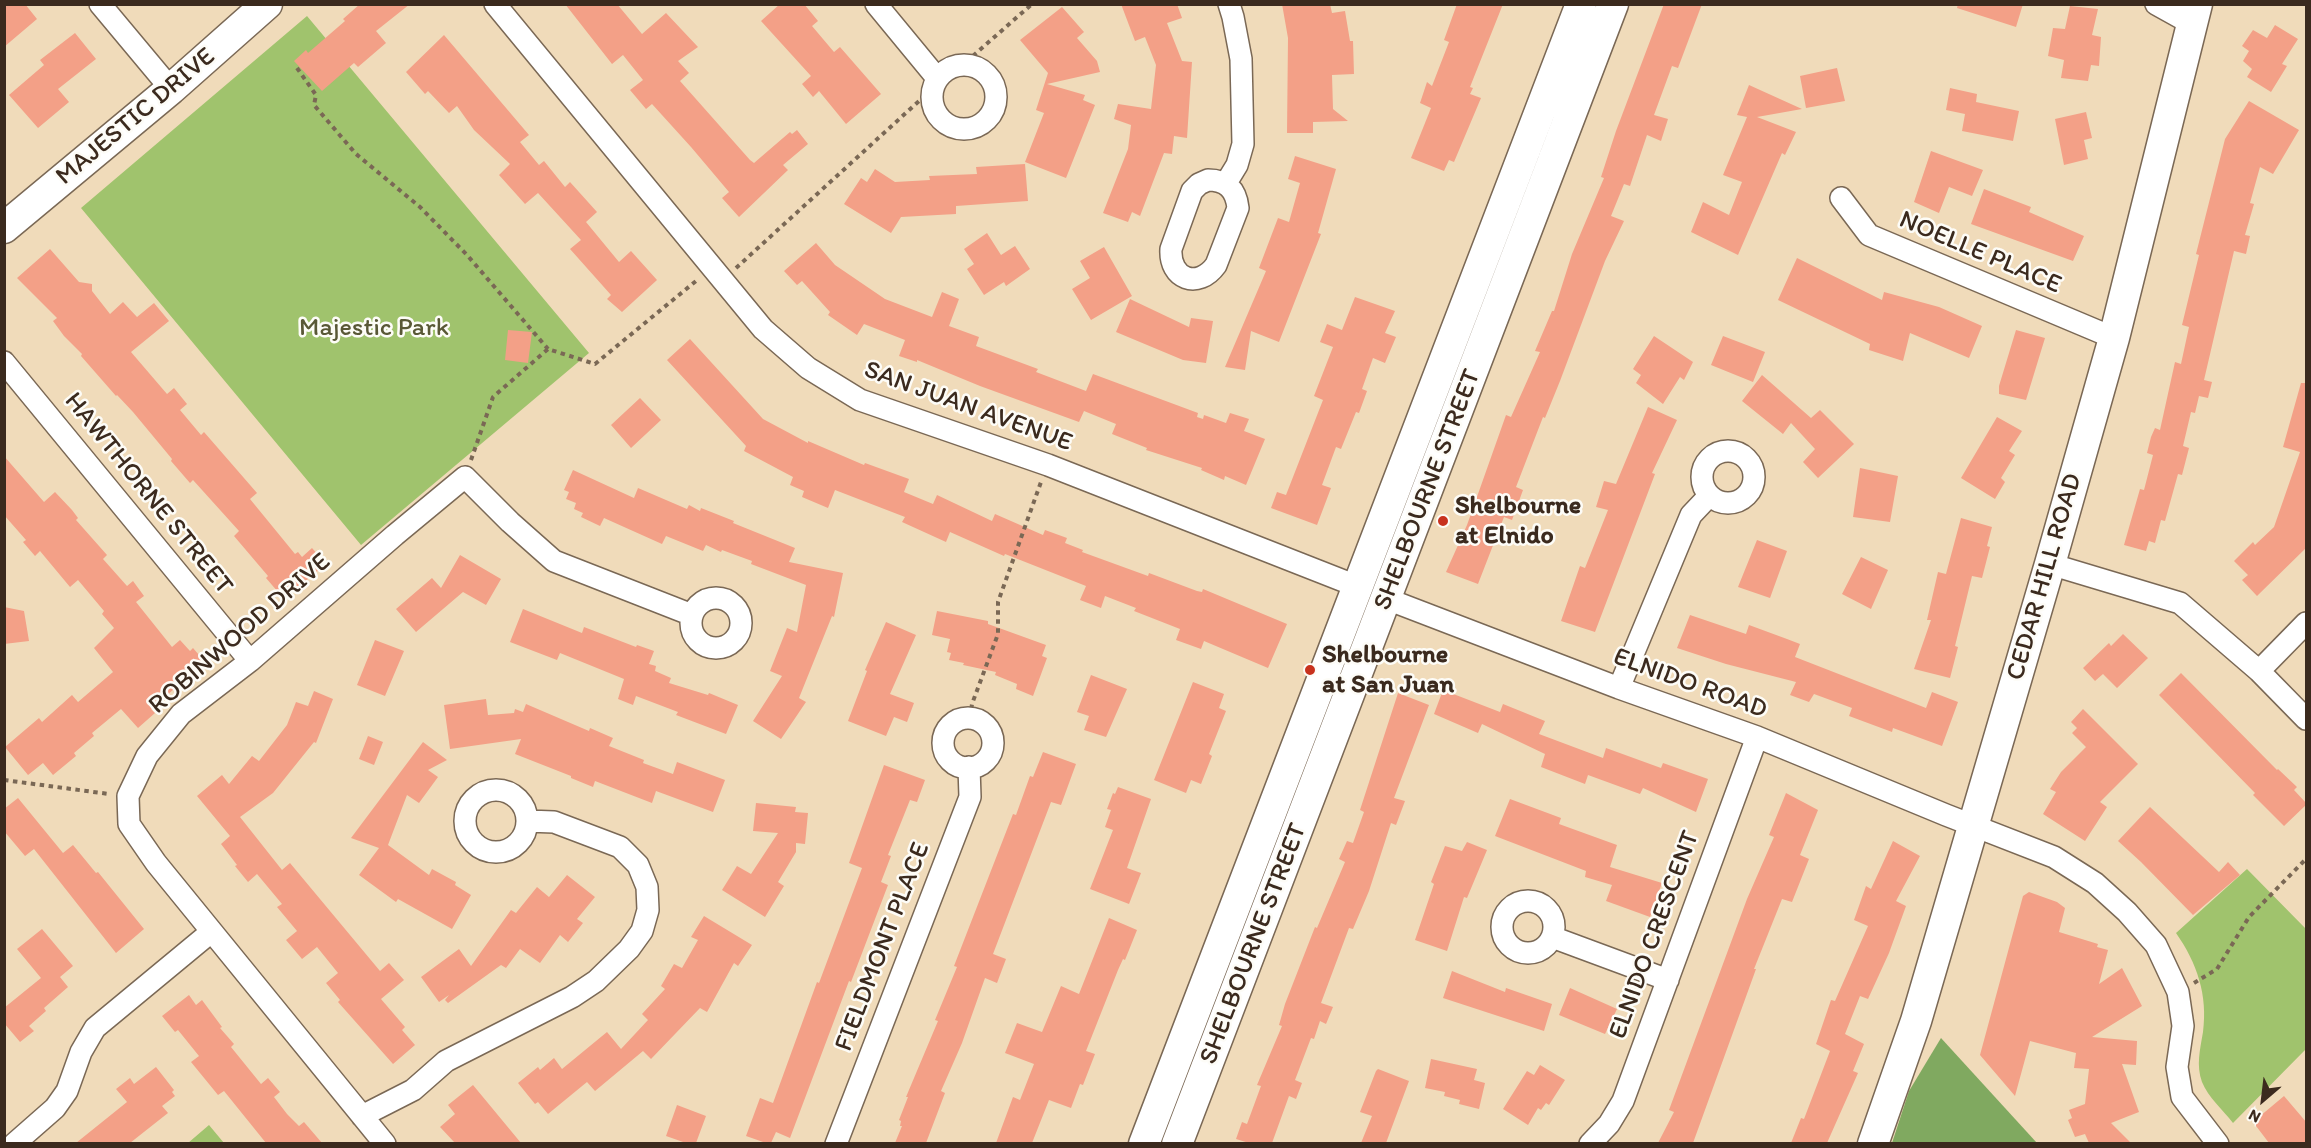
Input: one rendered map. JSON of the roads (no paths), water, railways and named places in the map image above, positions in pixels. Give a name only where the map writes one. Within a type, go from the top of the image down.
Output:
[{"type":"main road","name":"MAJESTIC DRIVE","points":[[4,228],[171,89],[267,4]]},
{"type":"main road","name":"SHELBOURNE STREET","points":[[1144,1143],[1581,4]]},
{"type":"main road","name":"SHELBOURNE STREET","points":[[1177,1143],[1613,4]]},
{"type":"main road","name":"CEDAR HILL ROAD","points":[[1873,1143],[1916,1021],[2050,564],[2114,338],[2194,14]]},
{"type":"main road","points":[[1359,587],[1387,599]]},
{"type":"street","points":[[100,4],[171,89]]},
{"type":"street","name":"SAN JUAN AVENUE","points":[[495,4],[763,329],[808,368],[860,400],[1048,465],[1359,587]]},
{"type":"street","points":[[876,4],[937,78]]},
{"type":"street","points":[[1226,183],[1237,165],[1243,144],[1241,59],[1229,4]]},
{"type":"street","points":[[2156,4],[2194,14]]},
{"type":"street","points":[[971,65],[981,70],[989,76],[996,96],[990,116],[982,124],[972,128],[951,127],[942,121],[935,112],[932,102],[933,85],[937,78],[952,67],[971,65]]},
{"type":"street","name":"NOELLE PLACE","points":[[1841,198],[1869,235],[2114,338]]},
{"type":"street","name":"HAWTHORNE STREET","points":[[4,362],[250,661]]},
{"type":"street","name":"ROBINWOOD DRIVE","points":[[385,1143],[211,932],[156,863],[129,824],[128,796],[147,756],[181,714],[250,661],[394,535],[465,477],[510,522],[554,561],[692,615]]},
{"type":"street","points":[[1619,688],[1690,515],[1709,496]]},
{"type":"street","points":[[2050,564],[2180,603],[2259,670],[2307,719]]},
{"type":"street","name":"ELNIDO ROAD","points":[[1387,599],[1619,688],[1757,737],[2054,857],[2095,883],[2127,912],[2156,945],[2178,992],[2183,1026],[2177,1066],[2182,1097],[2218,1143]]},
{"type":"street","points":[[2259,670],[2307,623]]},
{"type":"street","points":[[962,718],[970,718],[986,724],[993,739],[993,748],[984,762],[969,767],[954,762],[945,750],[944,741],[949,727],[962,718]]},
{"type":"street","name":"ELNIDO CRESCENT","points":[[1590,1143],[1609,1125],[1623,1101],[1757,737]]},
{"type":"street","name":"FIELDMONT PLACE","points":[[836,1143],[970,797],[969,767]]},
{"type":"street","points":[[362,1116],[413,1090],[446,1061],[572,997],[596,981],[629,949],[642,931],[648,910],[647,886],[638,865],[620,847],[555,822],[527,821]]},
{"type":"street","points":[[14,1143],[55,1108],[67,1091],[81,1052],[95,1028],[211,932]]},
{"type":"street","points":[[1552,937],[1668,980]]},
{"type":"place","name":"Shelbourne at Elnido","points":[[1443,521]]},
{"type":"place","name":"Shelbourne at San Juan","points":[[1310,670]]},
{"type":"park label","name":"Majestic Park","points":[[374,328]]}]
